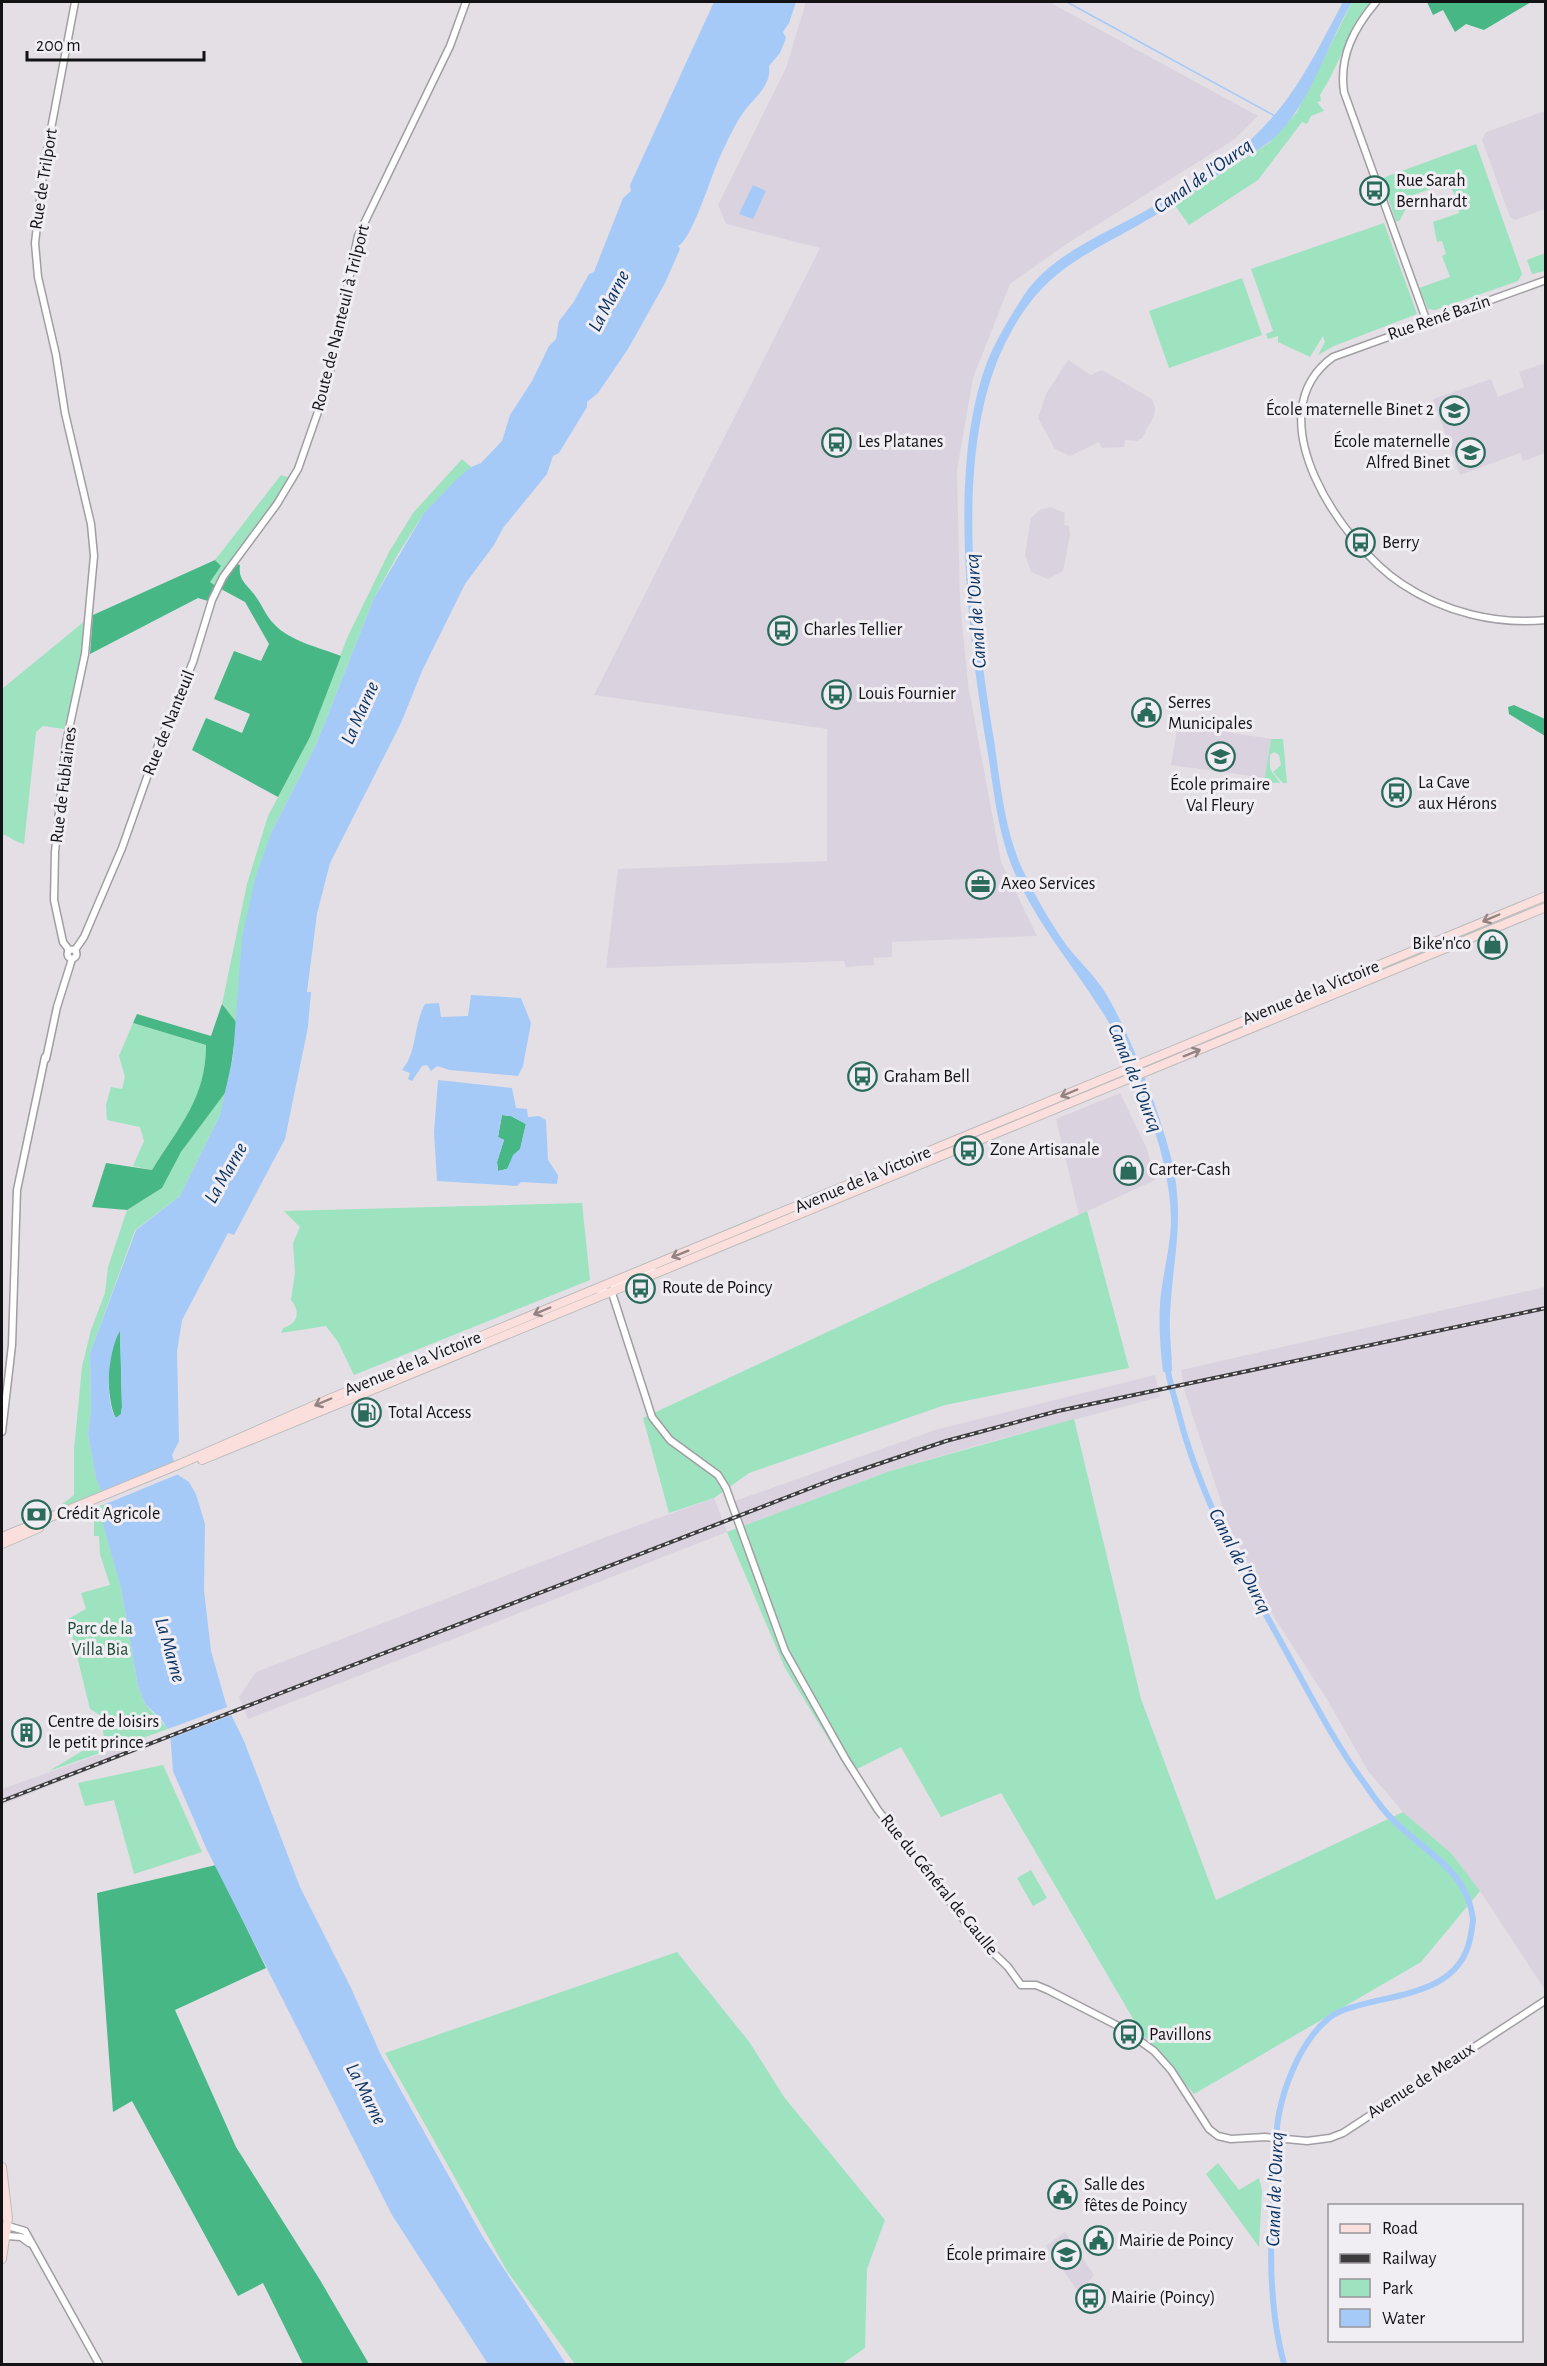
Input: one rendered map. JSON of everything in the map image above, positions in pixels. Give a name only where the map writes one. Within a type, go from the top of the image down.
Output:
[{"type":"main road","name":"Avenue de la Victoire","points":[[181,1466],[328,1399],[1545,896]]},
{"type":"main road","name":"Avenue de la Victoire","points":[[181,1466],[274,1431],[612,1293],[1545,907]]},
{"type":"main road","points":[[2,1544],[181,1466]]},
{"type":"main road","points":[[2,1537],[99,1501]]},
{"type":"main road","points":[[2,2167],[5,2231],[2,2259]]},
{"type":"main road","points":[[2,2200],[5,2231]]},
{"type":"street","name":"Rue de Trilport","points":[[75,2],[42,176],[35,243],[38,277],[91,524],[94,556],[90,618]]},
{"type":"street","name":"Route de Nanteuil à Trilport","points":[[277,504],[298,469],[327,386],[358,236],[450,46],[466,2]]},
{"type":"street","points":[[1376,2],[1354,32],[1346,52],[1342,74],[1344,92],[1427,322]]},
{"type":"street","name":"Rue René Bazin","points":[[1545,280],[1333,357],[1316,371],[1307,384],[1302,398],[1300,420],[1304,442],[1334,513],[1353,541],[1381,569],[1403,585],[1433,601],[1481,617],[1545,620]]},
{"type":"street","name":"Rue de Nanteuil","points":[[72,950],[84,937],[122,848],[158,746],[198,650],[212,600],[224,577],[277,504]]},
{"type":"street","name":"Rue de Fublaines","points":[[2,1432],[11,1354],[18,1178],[45,1057],[72,958],[68,956],[72,950],[63,942],[54,900],[56,852],[66,743],[82,673],[90,618]]},
{"type":"street","points":[[596,1289],[612,1293],[615,1285],[649,1271],[657,1264]]},
{"type":"street","name":"Rue du Général de Gaulle","points":[[612,1293],[650,1412],[670,1440],[718,1475],[726,1488],[785,1651],[845,1758],[878,1810],[978,1938],[1008,1967],[1021,1985],[1036,1985],[1048,1990],[1122,2028],[1154,2051],[1170,2070],[1209,2129],[1218,2136],[1231,2139],[1268,2138]]},
{"type":"street","name":"Avenue de Meaux","points":[[1268,2138],[1330,2138],[1343,2133],[1545,2000]]},
{"type":"street","points":[[5,2231],[25,2231],[99,2364]]},
{"type":"shaded area","points":[[806,2],[1049,2],[1258,116],[1235,139],[1068,243],[1010,284],[973,378],[957,470],[960,601],[968,684],[1001,862],[1037,936],[892,942],[892,957],[874,958],[874,965],[846,967],[844,961],[606,968],[618,869],[827,861],[827,729],[594,695],[820,248],[726,224],[718,205],[786,68]]},
{"type":"shaded area","points":[[1545,111],[1545,209],[1515,220],[1510,217],[1482,140],[1486,132]]},
{"type":"shaded area","points":[[1068,360],[1091,375],[1102,370],[1152,399],[1155,408],[1154,416],[1142,438],[1137,441],[1125,440],[1124,447],[1102,448],[1099,442],[1070,456],[1055,449],[1038,418],[1046,394]]},
{"type":"shaded area","points":[[1545,363],[1545,453],[1523,461],[1520,453],[1460,475],[1433,399],[1491,379],[1498,397],[1524,387],[1519,372]]},
{"type":"shaded area","points":[[1050,507],[1065,513],[1064,525],[1069,526],[1070,535],[1063,571],[1048,579],[1031,572],[1025,555],[1031,518],[1040,510]]},
{"type":"shaded area","name":"École primaire Val Fleury","points":[[1178,724],[1271,739],[1265,778],[1171,765]]},
{"type":"shaded area","points":[[1120,1093],[1147,1149],[1155,1180],[1079,1215],[1056,1119]]},
{"type":"shaded area","points":[[1545,1287],[1545,1990],[1480,1891],[1451,1853],[1403,1812],[1368,1771],[1328,1701],[1270,1611],[1228,1523],[1185,1393],[1181,1370]]},
{"type":"shaded area","points":[[1155,1375],[1160,1397],[890,1471],[744,1526],[735,1501],[935,1430]]},
{"type":"shaded area","points":[[714,1498],[727,1532],[248,1719],[239,1697],[256,1672],[606,1537]]},
{"type":"shaded area","points":[[146,1738],[149,1746],[2,1805],[2,1789]]},
{"type":"shaded area","name":"École primaire","points":[[1065,2232],[1094,2275],[1079,2293],[1046,2246]]},
{"type":"green space","points":[[1352,2],[1372,2],[1350,36],[1320,95],[1321,101],[1317,102],[1324,111],[1311,116],[1307,124],[1302,122],[1258,180],[1189,225],[1174,204],[1269,143],[1297,112]]},
{"type":"green space","points":[[1427,2],[1531,2],[1484,30],[1466,24],[1455,32],[1443,10],[1433,15]]},
{"type":"green space","points":[[1476,144],[1522,274],[1518,281],[1435,310],[1428,309],[1419,288],[1450,277],[1442,256],[1446,254],[1442,241],[1437,242],[1433,222],[1459,213],[1458,208],[1462,207],[1448,183],[1413,195],[1400,220],[1396,222],[1383,181],[1385,177]]},
{"type":"green space","points":[[1384,223],[1417,314],[1334,346],[1318,355],[1325,342],[1323,336],[1310,357],[1278,342],[1278,336],[1268,339],[1266,334],[1273,331],[1251,269]]},
{"type":"green space","points":[[1545,253],[1545,271],[1532,274],[1527,260]]},
{"type":"green space","points":[[1242,278],[1262,335],[1169,368],[1149,311]]},
{"type":"green space","points":[[462,459],[471,467],[424,513],[374,598],[316,745],[271,833],[237,1004],[237,1023],[222,1004],[247,884],[268,816],[310,737],[347,638],[389,552],[413,513]]},
{"type":"green space","points":[[281,475],[293,479],[246,539],[216,586],[210,582],[221,566],[215,560]]},
{"type":"green space","points":[[215,560],[221,566],[210,582],[216,586],[208,601],[198,598],[90,654],[93,615]]},
{"type":"green space","points":[[236,564],[240,565],[243,581],[280,630],[341,656],[310,737],[278,797],[192,750],[206,718],[242,733],[250,714],[214,699],[234,651],[261,661],[269,644],[245,602],[221,589]]},
{"type":"green space","points":[[86,620],[82,658],[64,729],[43,726],[36,732],[24,844],[2,834],[2,689]]},
{"type":"green space","points":[[1514,705],[1545,719],[1545,736],[1509,714],[1508,707]]},
{"type":"green space","points":[[1271,739],[1283,739],[1287,783],[1283,783],[1273,772],[1281,765],[1279,755],[1274,752],[1270,755],[1271,769],[1280,783],[1264,782]]},
{"type":"green space","points":[[1492,921],[1494,925],[1296,1007],[1294,1003]]},
{"type":"green space","points":[[222,1004],[237,1023],[228,1089],[181,1152],[162,1188],[127,1210],[92,1207],[106,1163],[152,1170],[196,1097],[205,1064],[206,1045],[133,1023],[137,1014],[211,1036]]},
{"type":"green space","points":[[1284,1007],[1286,1011],[1073,1098]]},
{"type":"green space","points":[[133,1023],[206,1045],[205,1064],[196,1097],[181,1126],[152,1170],[133,1166],[144,1141],[140,1127],[107,1120],[106,1105],[111,1087],[122,1089],[125,1077],[119,1056]]},
{"type":"green space","points":[[228,1089],[220,1115],[180,1196],[135,1230],[90,1353],[91,1411],[88,1434],[96,1477],[103,1492],[50,1514],[74,1495],[74,1450],[82,1367],[91,1330],[105,1293],[108,1267],[127,1210],[162,1188],[181,1152]]},
{"type":"green space","points":[[1054,1103],[1056,1106],[901,1170],[899,1167]]},
{"type":"green space","points":[[502,1115],[511,1116],[526,1124],[520,1150],[507,1169],[498,1171],[497,1162],[504,1140],[498,1137]]},
{"type":"green space","points":[[582,1203],[590,1280],[354,1375],[338,1342],[326,1326],[281,1333],[283,1328],[295,1321],[297,1313],[291,1300],[295,1272],[293,1243],[300,1227],[284,1211]]},
{"type":"green space","points":[[1087,1211],[1129,1368],[945,1405],[749,1473],[714,1498],[669,1513],[643,1418]]},
{"type":"green space","points":[[595,1292],[530,1324],[324,1407],[324,1404]]},
{"type":"green space","points":[[120,1329],[122,1407],[121,1414],[116,1418],[110,1394],[109,1363],[112,1347]]},
{"type":"green space","points":[[1074,1419],[1141,1699],[1216,1900],[1403,1812],[1451,1853],[1480,1891],[1421,1962],[1194,2094],[1142,2034],[1001,1793],[941,1817],[901,1747],[849,1773],[785,1668],[727,1532],[890,1471]]},
{"type":"green space","name":"Parc de la Villa Bia","points":[[106,1503],[104,1524],[121,1588],[138,1686],[145,1704],[168,1729],[49,1771],[104,1738],[101,1716],[90,1709],[68,1619],[86,1609],[81,1593],[110,1585],[100,1554],[99,1536],[94,1536],[94,1509]]},
{"type":"green space","points":[[163,1765],[202,1852],[134,1874],[114,1800],[85,1806],[78,1783]]},
{"type":"green space","points":[[216,1865],[266,1968],[175,2010],[236,2147],[320,2280],[369,2364],[303,2364],[263,2283],[238,2296],[132,2101],[113,2112],[97,1893]]},
{"type":"green space","points":[[1031,1870],[1047,1898],[1033,1906],[1017,1878]]},
{"type":"green space","points":[[677,1952],[750,2043],[784,2097],[885,2220],[867,2269],[865,2348],[842,2364],[575,2364],[507,2271],[385,2053]]},
{"type":"green space","points":[[1218,2163],[1239,2190],[1259,2178],[1262,2191],[1259,2247],[1206,2174]]},
{"type":"water","name":"La Marne","points":[[714,2],[796,2],[789,23],[783,32],[786,38],[780,53],[769,66],[768,80],[732,131],[690,231],[678,246],[680,249],[665,283],[628,349],[598,393],[587,402],[587,407],[559,453],[553,456],[547,474],[503,528],[494,545],[465,584],[422,671],[401,723],[330,863],[317,914],[307,992],[311,992],[308,1027],[285,1139],[234,1235],[228,1233],[182,1320],[177,1352],[179,1441],[172,1455],[178,1475],[189,1482],[196,1494],[205,1524],[204,1590],[211,1651],[226,1704],[244,1741],[300,1887],[351,1988],[381,2055],[483,2237],[566,2364],[488,2364],[392,2215],[207,1850],[173,1771],[170,1732],[161,1719],[145,1704],[138,1686],[121,1588],[103,1524],[106,1503],[96,1478],[88,1434],[91,1411],[90,1353],[136,1230],[180,1196],[220,1115],[233,1056],[242,937],[255,879],[271,833],[316,745],[374,598],[424,513],[457,479],[471,467],[481,463],[502,441],[510,415],[532,381],[549,346],[556,339],[559,321],[573,303],[589,274],[594,272],[623,198],[631,191],[630,185]],"holes":[[[120,1331],[121,1414],[116,1418],[110,1399],[109,1374],[110,1361]]]},
{"type":"water","points":[[1343,2],[1352,2],[1309,91],[1299,108],[1274,138],[1169,207],[1069,265],[1038,293],[1010,334],[991,378],[980,426],[974,479],[972,533],[975,588],[980,642],[1003,803],[1020,864],[1036,896],[1067,946],[1103,989],[1113,1005],[1141,1067],[1169,1150],[1178,1214],[1170,1315],[1172,1371],[1163,1372],[1160,1303],[1171,1223],[1168,1184],[1159,1145],[1142,1095],[1119,1043],[1103,1013],[1027,898],[1011,864],[1001,830],[979,699],[968,603],[965,552],[967,453],[974,407],[986,365],[1008,320],[1036,280],[1050,267],[1083,244],[1199,179],[1243,147],[1280,109],[1290,95]]},
{"type":"water","points":[[753,185],[766,191],[753,219],[739,214]]},
{"type":"water","points":[[471,995],[521,998],[531,1023],[523,1066],[518,1076],[450,1070],[437,1066],[431,1071],[427,1065],[422,1066],[412,1081],[408,1079],[410,1073],[402,1070],[411,1055],[425,1004],[439,1003],[441,1017],[468,1016]]},
{"type":"water","points":[[438,1080],[512,1088],[516,1108],[527,1109],[528,1117],[539,1116],[546,1120],[548,1160],[558,1175],[557,1184],[521,1182],[517,1186],[437,1181],[434,1132]],"holes":[[[502,1115],[511,1116],[526,1124],[520,1149],[513,1155],[507,1169],[498,1171],[497,1162],[504,1140],[498,1137]]]},
{"type":"pier","points":[[176,1461],[181,1473],[103,1505],[101,1493]]},
{"type":"pier","points":[[230,1706],[234,1714],[168,1739],[165,1730]]},
{"type":"waterway","points":[[1067,2],[1275,116]]},
{"type":"waterway","name":"Canal de l'Ourcq","points":[[1167,1363],[1171,1387],[1198,1475],[1239,1565],[1314,1703],[1354,1769],[1381,1807],[1404,1831],[1453,1874],[1469,1902],[1473,1919],[1470,1939],[1463,1958],[1451,1973],[1436,1983],[1418,1990],[1341,2011],[1327,2020],[1314,2034],[1292,2070],[1279,2112],[1271,2256],[1274,2311],[1284,2364]]},
{"type":"railway","points":[[2,1801],[834,1479],[946,1441],[1058,1411],[1546,1308]]},
{"type":"place","name":"Rue Sarah Bernhardt","points":[[1375,191]]},
{"type":"place","name":"École maternelle Binet 2","points":[[1455,410]]},
{"type":"place","name":"Les Platanes","points":[[837,442]]},
{"type":"place","name":"École maternelle Alfred Binet","points":[[1471,452]]},
{"type":"place","name":"Berry","points":[[1361,543]]},
{"type":"place","name":"Charles Tellier","points":[[783,630]]},
{"type":"place","name":"Louis Fournier","points":[[837,694]]},
{"type":"place","name":"Serres Municipales","points":[[1147,713]]},
{"type":"place","name":"École primaire Val Fleury","points":[[1220,756]]},
{"type":"place","name":"La Cave aux Hérons","points":[[1397,793]]},
{"type":"place","name":"Axeo Services","points":[[980,884]]},
{"type":"place","name":"Bike'n'co","points":[[1492,944]]},
{"type":"place","name":"Graham Bell","points":[[863,1077]]},
{"type":"place","name":"Zone Artisanale","points":[[969,1150]]},
{"type":"place","name":"Carter-Cash","points":[[1128,1170]]},
{"type":"place","name":"Route de Poincy","points":[[641,1288]]},
{"type":"place","name":"Total Access","points":[[367,1413]]},
{"type":"place","name":"Crédit Agricole","points":[[36,1514]]},
{"type":"place","name":"Centre de loisirs le petit prince","points":[[27,1732]]},
{"type":"place","name":"Pavillons","points":[[1128,2035]]},
{"type":"place","name":"Salle des fêtes de Poincy","points":[[1063,2195]]},
{"type":"place","name":"Mairie de Poincy","points":[[1098,2241]]},
{"type":"place","name":"École primaire","points":[[1067,2255]]},
{"type":"place","name":"Mairie (Poincy)","points":[[1090,2298]]}]
